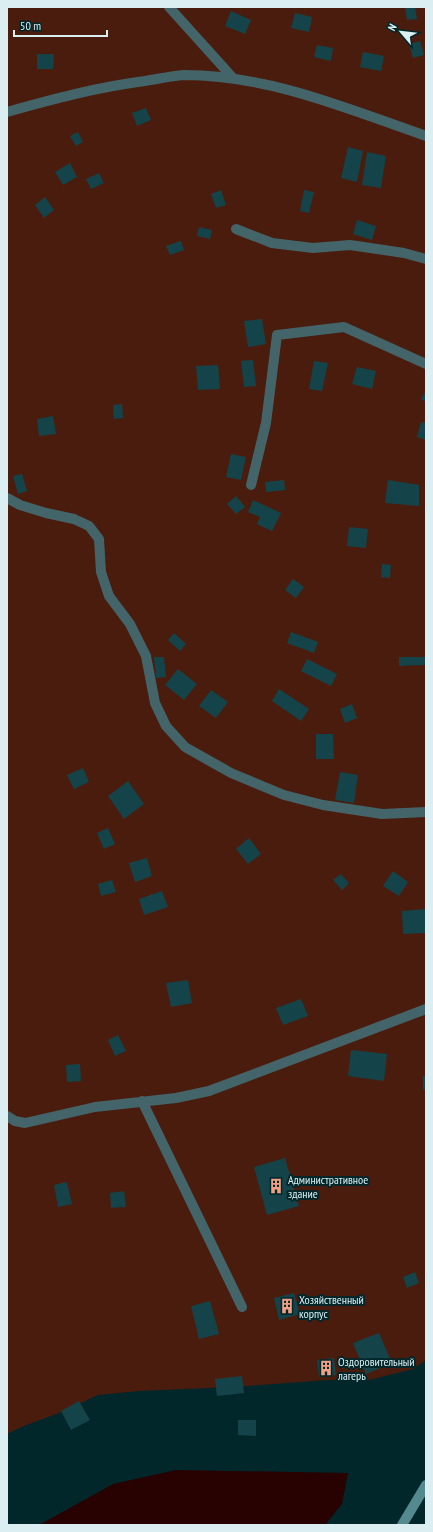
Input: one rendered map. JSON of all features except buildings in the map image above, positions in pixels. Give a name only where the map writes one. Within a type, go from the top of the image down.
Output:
[{"type":"main road","points":[[402,1525],[426,1485]]},
{"type":"street","points":[[169,7],[233,78]]},
{"type":"street","points":[[7,112],[70,94],[183,75],[233,78],[281,87],[426,136]]},
{"type":"street","points":[[236,229],[272,243],[313,248],[350,245],[404,253],[426,259]]},
{"type":"street","points":[[251,485],[266,423],[277,335],[344,327],[426,364]]},
{"type":"street","points":[[7,498],[20,505],[46,513],[74,519],[89,526],[99,539],[101,572],[109,596],[130,624],[146,656],[155,703],[166,726],[185,747],[230,773],[284,795],[323,805],[382,814],[426,812]]},
{"type":"street","points":[[7,1116],[15,1121],[25,1123],[95,1107],[176,1098],[209,1091],[426,1009]]},
{"type":"street","points":[[142,1101],[242,1307]]},
{"type":"shaded area","points":[[7,7],[426,7],[426,1360],[413,1369],[369,1380],[327,1380],[232,1387],[139,1391],[98,1395],[7,1434]]},
{"type":"shaded area","points":[[176,1470],[348,1473],[342,1504],[325,1525],[39,1525],[113,1484]]},
{"type":"place","name":"Административное здание","points":[[276,1186]]},
{"type":"place","name":"Хозяйственный корпус","points":[[287,1306]]},
{"type":"place","name":"Оздоровительный лагерь","points":[[326,1368]]}]
